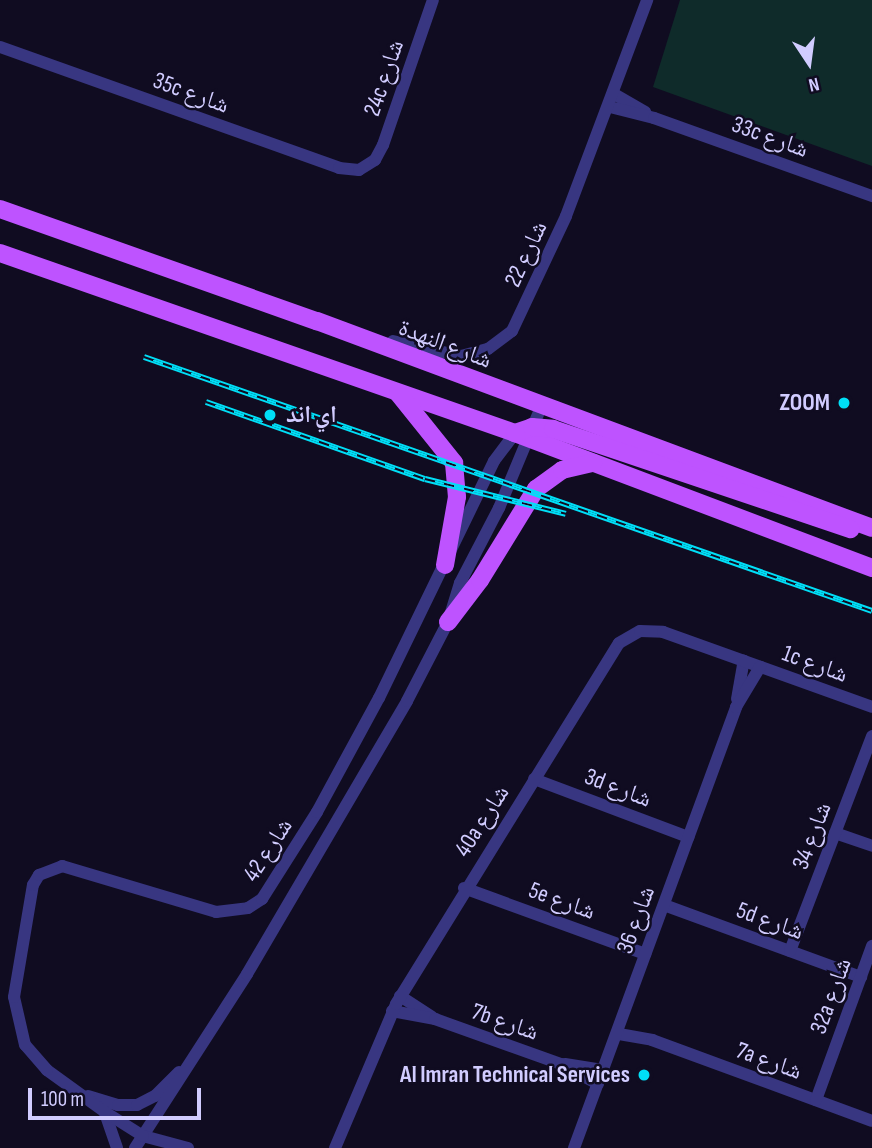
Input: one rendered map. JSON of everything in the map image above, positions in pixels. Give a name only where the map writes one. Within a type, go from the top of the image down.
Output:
[{"type":"main road","name":"شارع النهدة","points":[[0,209],[317,321],[541,407],[872,527]]},
{"type":"main road","points":[[0,253],[396,391],[525,433],[596,463],[872,568]]},
{"type":"main road","points":[[396,391],[436,435],[454,463],[457,497],[445,565]]},
{"type":"main road","points":[[525,433],[553,429],[802,515],[872,533]]},
{"type":"main road","points":[[448,622],[472,592],[536,489],[562,470],[596,463]]},
{"type":"street","name":"شارع 22","points":[[317,321],[447,356],[488,349],[520,319],[612,101],[647,0]]},
{"type":"street","name":"24c شارع","points":[[368,166],[383,145],[428,2]]},
{"type":"street","name":"35c شارع","points":[[0,47],[339,168],[368,166]]},
{"type":"street","name":"33c شارع","points":[[612,101],[872,196]]},
{"type":"street","name":"شارع 42","points":[[135,1148],[198,1053],[334,827],[448,622],[460,583],[525,433],[541,407]]},
{"type":"street","name":"شارع 42","points":[[143,1136],[104,1112],[35,1059],[14,1013],[24,920],[38,875],[62,866],[87,871],[216,912],[248,908],[262,899],[317,812],[445,565],[494,461],[525,433]]},
{"type":"street","name":"40a شارع","points":[[335,1148],[400,996],[611,652],[629,636],[663,632],[744,661]]},
{"type":"street","name":"1c شارع","points":[[744,661],[872,707]]},
{"type":"street","name":"شارع 36","points":[[575,1148],[619,1034],[645,954],[736,707],[744,661]]},
{"type":"street","name":"شارع 36","points":[[736,707],[760,667]]},
{"type":"street","name":"شارع 34","points":[[790,951],[872,736]]},
{"type":"street","name":"3d شارع","points":[[534,779],[688,837]]},
{"type":"street","points":[[835,833],[872,846]]},
{"type":"street","name":"5e شارع","points":[[464,888],[645,954]]},
{"type":"street","name":"5d شارع","points":[[664,905],[861,977]]},
{"type":"street","name":"32a شارع","points":[[816,1100],[872,946]]},
{"type":"street","name":"7b شارع","points":[[400,996],[435,1019]]},
{"type":"street","name":"7b شارع","points":[[392,1011],[435,1019],[561,1064],[598,1084]]},
{"type":"street","name":"7a شارع","points":[[623,1021],[652,1040]]},
{"type":"street","name":"7a شارع","points":[[619,1034],[652,1040],[872,1121]]},
{"type":"street","name":"شارع 42","points":[[81,1094],[118,1105],[138,1105],[155,1096],[198,1053]]},
{"type":"street","name":"7b شارع","points":[[561,1064],[603,1070]]},
{"type":"street","points":[[104,1112],[117,1148]]},
{"type":"street","points":[[153,1122],[183,1146]]},
{"type":"street","points":[[143,1136],[183,1146]]},
{"type":"green space","points":[[680,0],[872,0],[872,166],[653,87]]},
{"type":"railway","points":[[144,357],[872,611]]},
{"type":"railway","points":[[206,402],[425,479],[566,514]]},
{"type":"place","name":"ZOOM","points":[[844,403]]},
{"type":"place","name":"اي اند","points":[[270,415]]},
{"type":"place","name":"Al Imran Technical Services","points":[[644,1075]]}]
